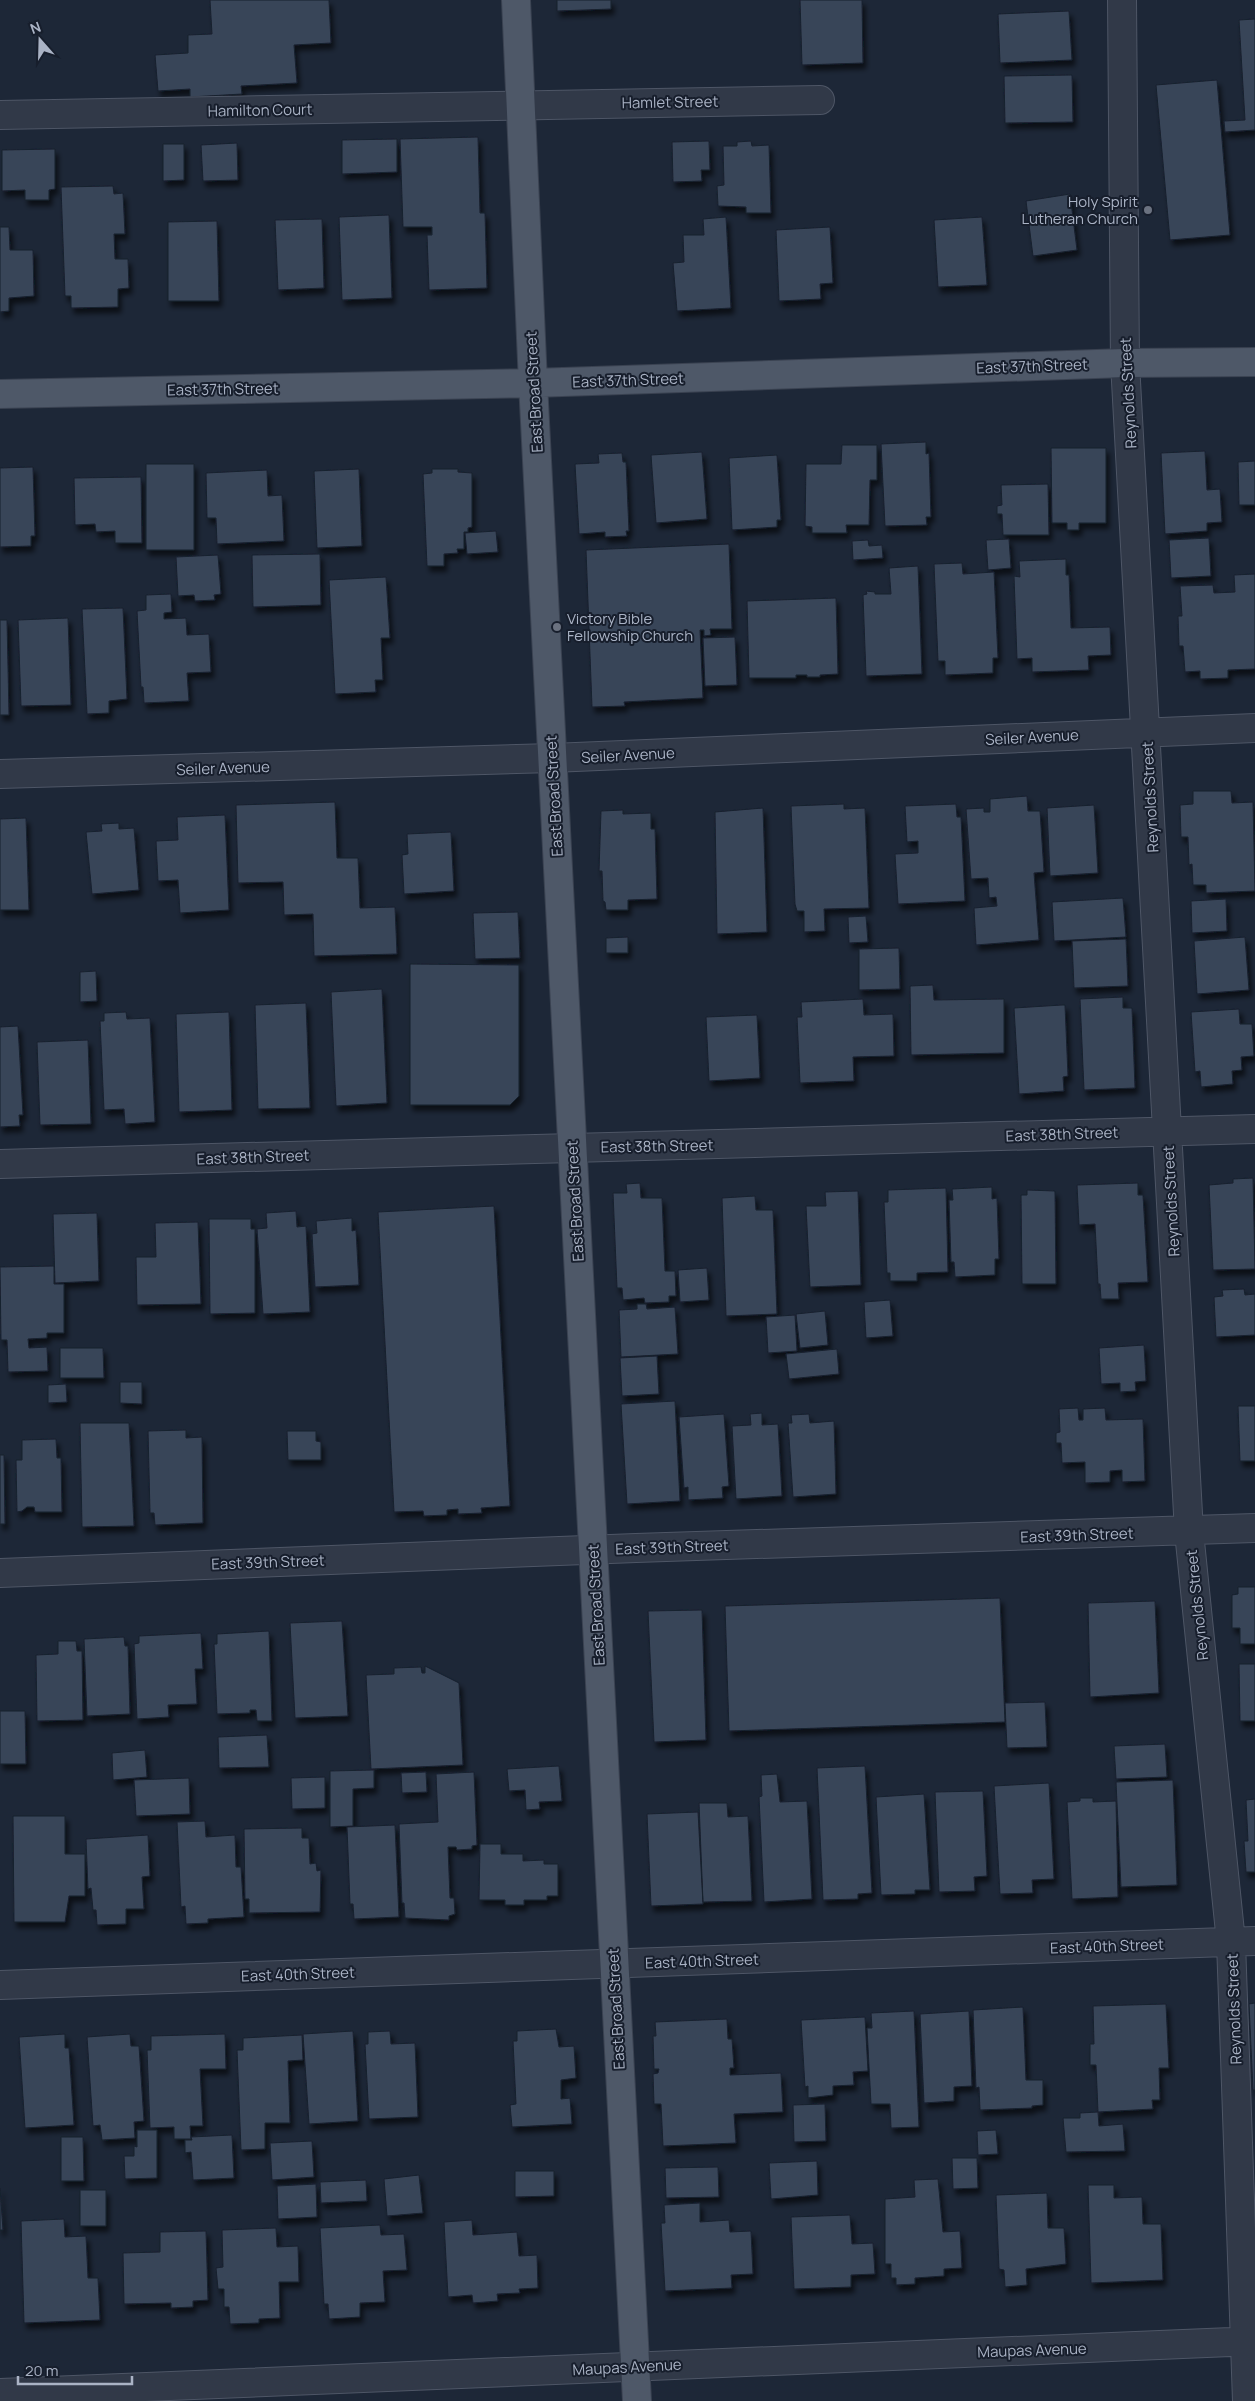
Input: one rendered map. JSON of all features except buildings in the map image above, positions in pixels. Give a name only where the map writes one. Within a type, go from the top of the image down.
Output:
[{"type":"main road","name":"East Broad Street","points":[[516,0],[533,383],[636,2401]]},
{"type":"main road","name":"East 37th Street","points":[[0,394],[533,383],[1125,363],[1255,362]]},
{"type":"street","name":"Reynolds Street","points":[[1122,0],[1125,363],[1147,732],[1189,1532],[1243,1941],[1250,2341],[1247,2401]]},
{"type":"street","name":"Hamlet Street","points":[[520,105],[820,100]]},
{"type":"street","name":"Hamilton Court","points":[[0,115],[520,105]]},
{"type":"street","name":"Seiler Avenue","points":[[0,774],[552,758],[1255,728]]},
{"type":"street","name":"East 38th Street","points":[[0,1164],[1255,1129]]},
{"type":"street","name":"East 39th Street","points":[[0,1572],[593,1549],[1189,1532],[1255,1528]]},
{"type":"street","name":"East 40th Street","points":[[0,1985],[1243,1941]]},
{"type":"street","name":"Maupas Avenue","points":[[0,2393],[1250,2341]]},
{"type":"place","name":"Holy Spirit Lutheran Church","points":[[1148,210]]},
{"type":"place","name":"Victory Bible Fellowship Church","points":[[557,627]]}]
